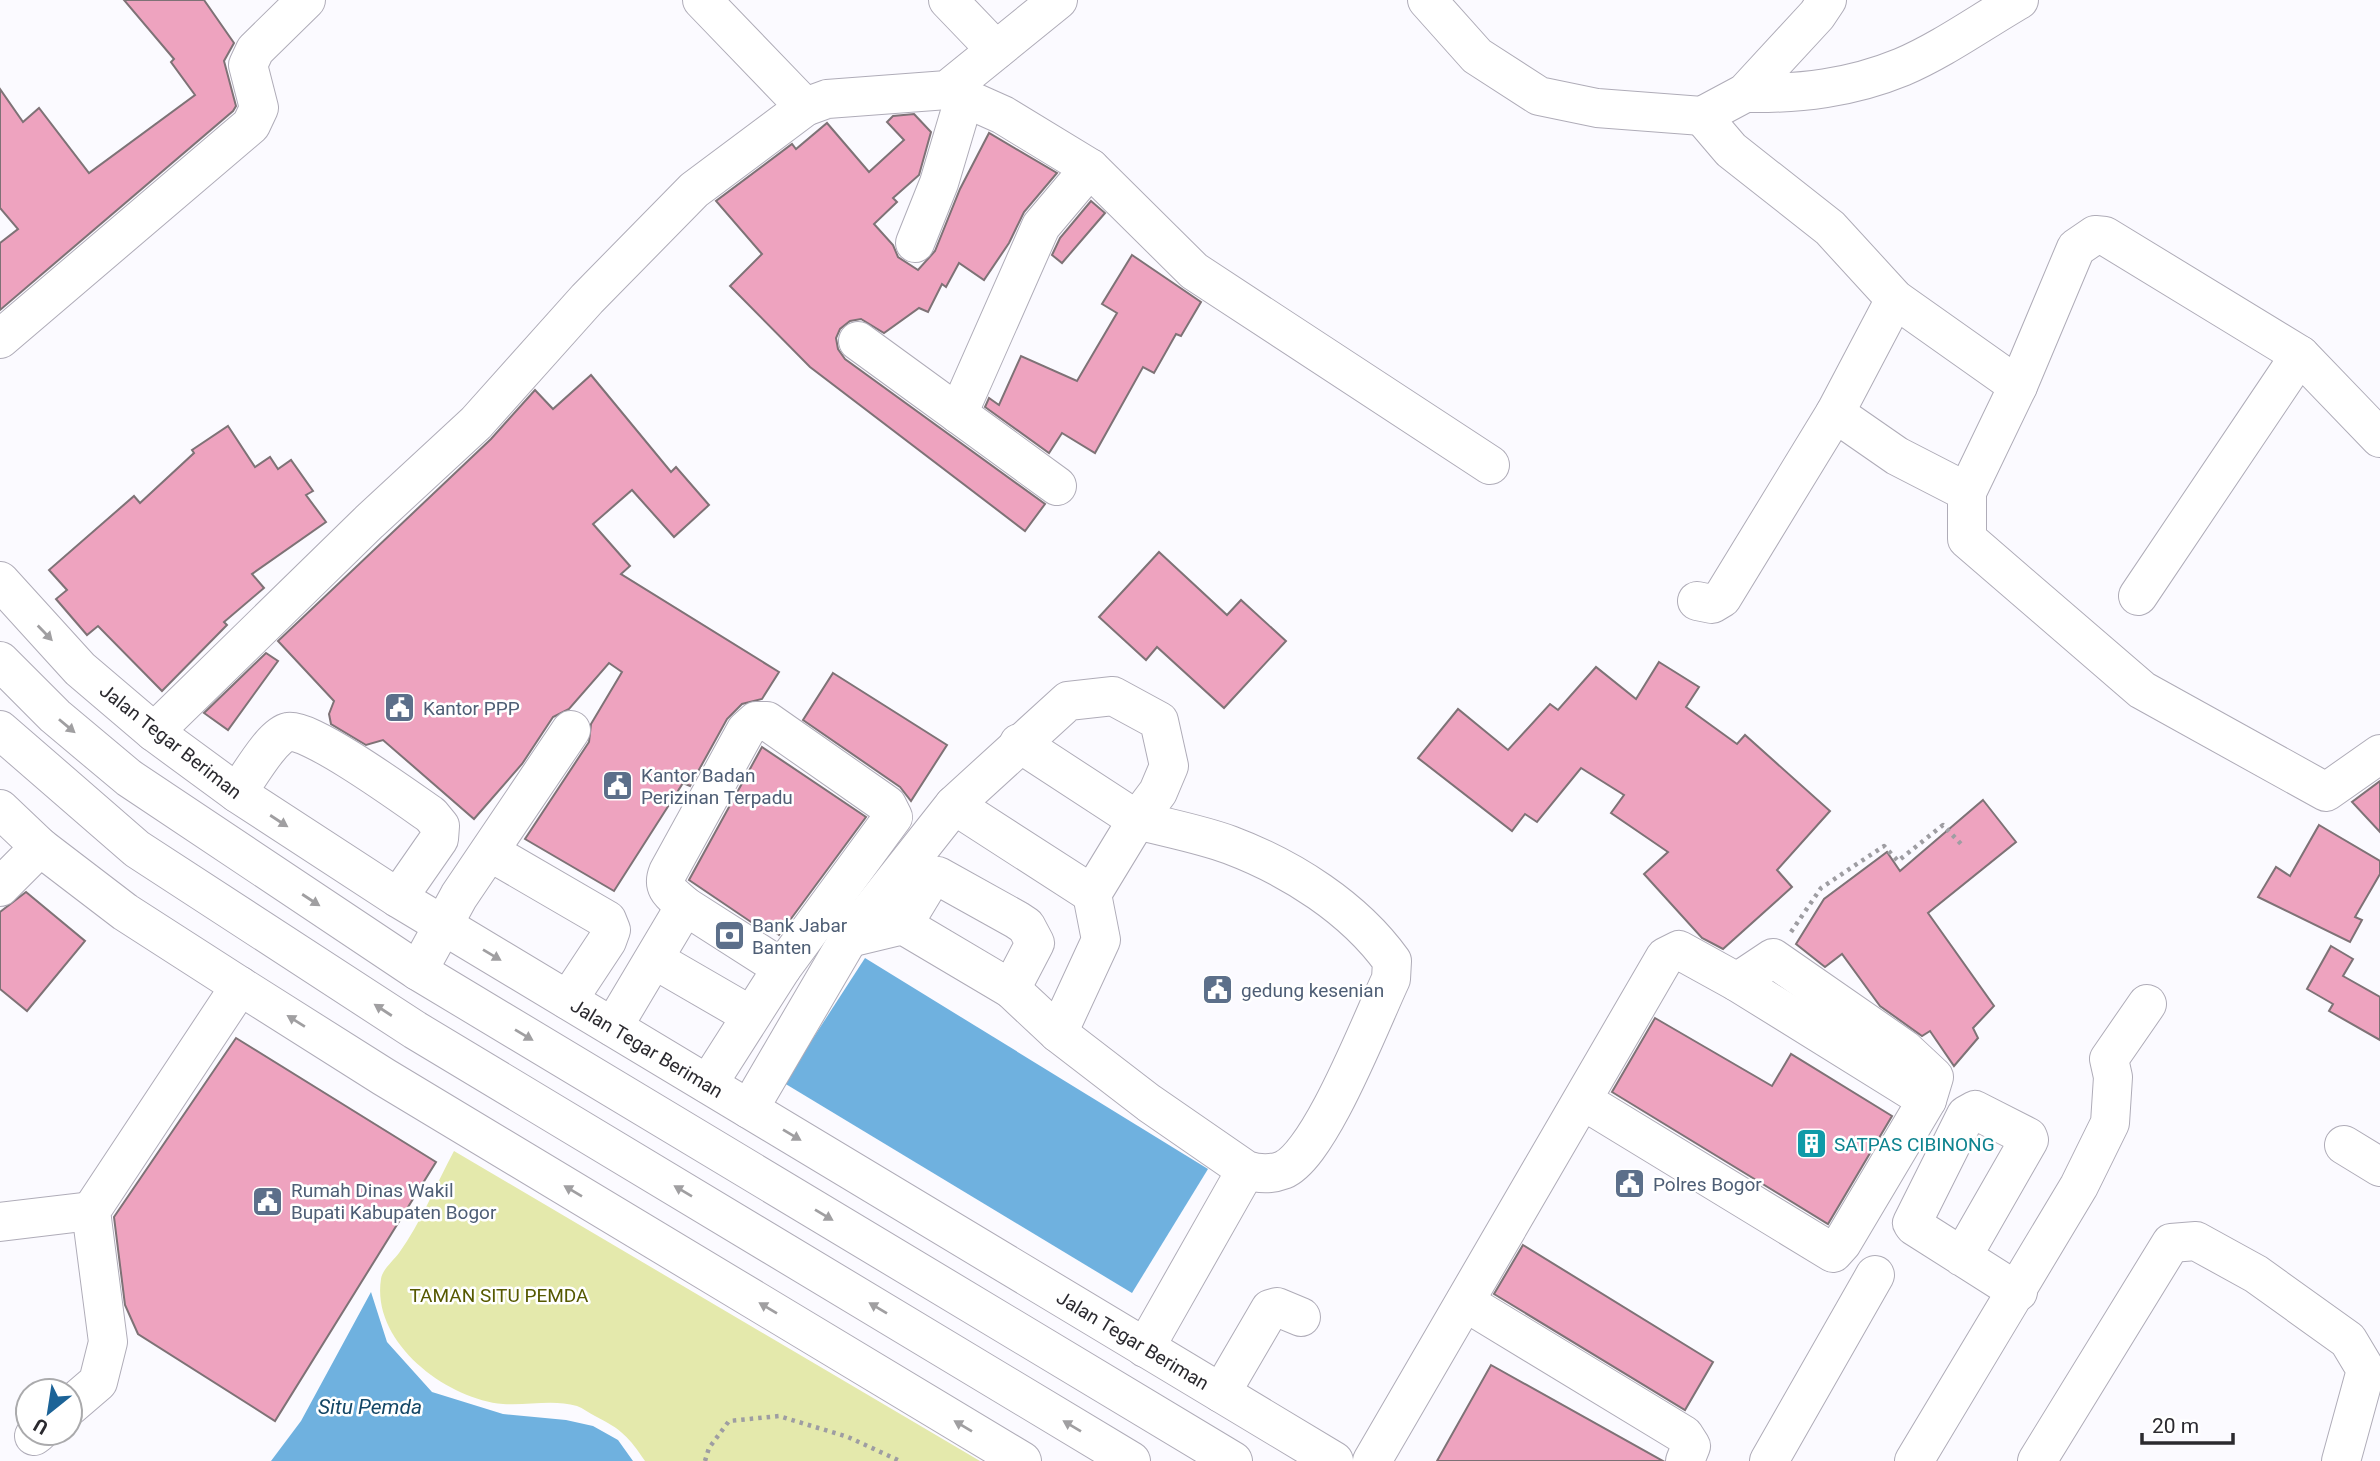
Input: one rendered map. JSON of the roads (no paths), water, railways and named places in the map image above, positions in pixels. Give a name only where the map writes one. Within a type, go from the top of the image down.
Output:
[{"type":"street","points":[[0,339],[251,125],[259,108],[248,65],[255,50],[306,0]]},
{"type":"street","points":[[702,0],[805,107]]},
{"type":"street","points":[[948,0],[996,50]]},
{"type":"street","points":[[915,243],[939,183],[955,94],[996,50],[1058,0]]},
{"type":"street","points":[[1427,0],[1477,56],[1539,96],[1597,108],[1702,116],[1745,93],[1818,15],[1827,0]]},
{"type":"street","points":[[1745,93],[1790,94],[1834,89],[1903,66],[2019,0]]},
{"type":"street","points":[[154,732],[369,522],[476,423],[587,299],[694,190],[805,107],[827,99],[955,94],[1003,115],[1090,168],[1194,271],[1490,465]]},
{"type":"street","points":[[1702,116],[1731,150],[1830,228],[1895,299],[2018,386]]},
{"type":"street","points":[[958,414],[1041,226],[1090,168]]},
{"type":"street","points":[[2380,438],[2300,355],[2105,236],[2095,234],[2076,248],[2018,386],[1967,492],[1967,539],[2142,690],[2326,792],[2380,754]]},
{"type":"street","points":[[1697,601],[1712,604],[1722,598],[1835,413],[1895,299]]},
{"type":"street","points":[[858,341],[1057,486]]},
{"type":"street","points":[[2138,596],[2300,355]]},
{"type":"street","points":[[1835,413],[1897,456],[1967,492]]},
{"type":"street","name":"Jalan Tegar Beriman","points":[[0,581],[25,613],[80,669],[154,732],[237,793],[398,898],[1334,1461]]},
{"type":"street","points":[[0,661],[55,716],[128,778],[418,971],[1233,1461]]},
{"type":"street","points":[[749,1109],[849,938],[954,804],[1068,701],[1113,696],[1159,721],[1169,766],[1158,792],[1137,820],[1092,894],[1101,940],[1058,1033]]},
{"type":"street","points":[[708,1084],[782,968],[893,817],[887,804],[767,722],[756,720],[746,730],[665,880],[667,890],[685,906],[782,968]]},
{"type":"street","points":[[0,730],[137,849],[415,1030],[1131,1461]]},
{"type":"street","points":[[418,971],[442,924],[571,730]]},
{"type":"street","points":[[237,793],[274,741],[286,732],[300,732],[353,763],[431,815],[440,826],[439,839],[398,898]]},
{"type":"street","points":[[849,938],[903,925],[1011,989],[1058,1033],[1149,1103],[1246,1170],[1260,1174],[1285,1170],[1318,1136],[1391,979],[1392,961],[1382,947],[1315,886],[1230,845],[1137,820],[1020,743]]},
{"type":"street","points":[[954,804],[1092,894]]},
{"type":"street","points":[[0,809],[40,847],[125,912],[240,986],[384,1077],[1022,1461]]},
{"type":"street","points":[[0,887],[40,847]]},
{"type":"street","points":[[489,852],[607,920],[611,930],[607,941],[568,1000]]},
{"type":"street","points":[[903,925],[929,882],[938,877],[1017,920],[1026,926],[1035,943],[1011,989]]},
{"type":"street","points":[[613,1027],[685,906]]},
{"type":"street","points":[[1372,1461],[1665,957],[1679,950],[1737,982],[1927,1100]]},
{"type":"street","points":[[1582,1100],[1833,1253],[1842,1243],[1927,1100],[1934,1077],[1904,1049],[1773,958],[1737,982]]},
{"type":"street","points":[[655,960],[750,1015]]},
{"type":"street","points":[[84,1394],[98,1382],[108,1342],[91,1211],[240,986]]},
{"type":"street","points":[[1914,1461],[2018,1292],[2079,1186],[2110,1123],[2113,1077],[2109,1059],[2147,1004]]},
{"type":"street","points":[[384,1077],[415,1030]]},
{"type":"street","points":[[2344,1145],[2380,1167]]},
{"type":"street","points":[[1118,1392],[1246,1170]]},
{"type":"street","points":[[0,1222],[91,1211]]},
{"type":"street","points":[[841,1286],[867,1241]]},
{"type":"street","points":[[2037,1461],[2171,1243],[2196,1241],[2256,1274],[2348,1340],[2366,1370],[2341,1461]]},
{"type":"street","points":[[1962,1257],[2018,1292]]},
{"type":"street","points":[[1769,1461],[1875,1275]]},
{"type":"street","points":[[1465,1302],[1684,1435],[1691,1446],[1685,1461]]},
{"type":"street","points":[[1221,1393],[1270,1309],[1277,1307],[1301,1317]]},
{"type":"water","points":[[865,958],[1208,1169],[1132,1293],[784,1083]]},
{"type":"water","name":"Situ Pemda","points":[[371,1292],[387,1342],[432,1392],[503,1414],[566,1420],[593,1426],[618,1440],[633,1461],[271,1461],[301,1421]]},
{"type":"place","name":"Kantor PPP","points":[[400,708]]},
{"type":"place","name":"Kantor Badan Perizinan Terpadu","points":[[618,786]]},
{"type":"place","name":"Bank Jabar Banten","points":[[729,936]]},
{"type":"place","name":"gedung kesenian","points":[[1218,990]]},
{"type":"place","name":"SATPAS CIBINONG","points":[[1811,1144]]},
{"type":"place","name":"Polres Bogor","points":[[1630,1184]]},
{"type":"place","name":"Rumah Dinas Wakil Bupati Kabupaten Bogor","points":[[268,1201]]},
{"type":"park label","name":"TAMAN SITU PEMDA","points":[[499,1295]]}]
